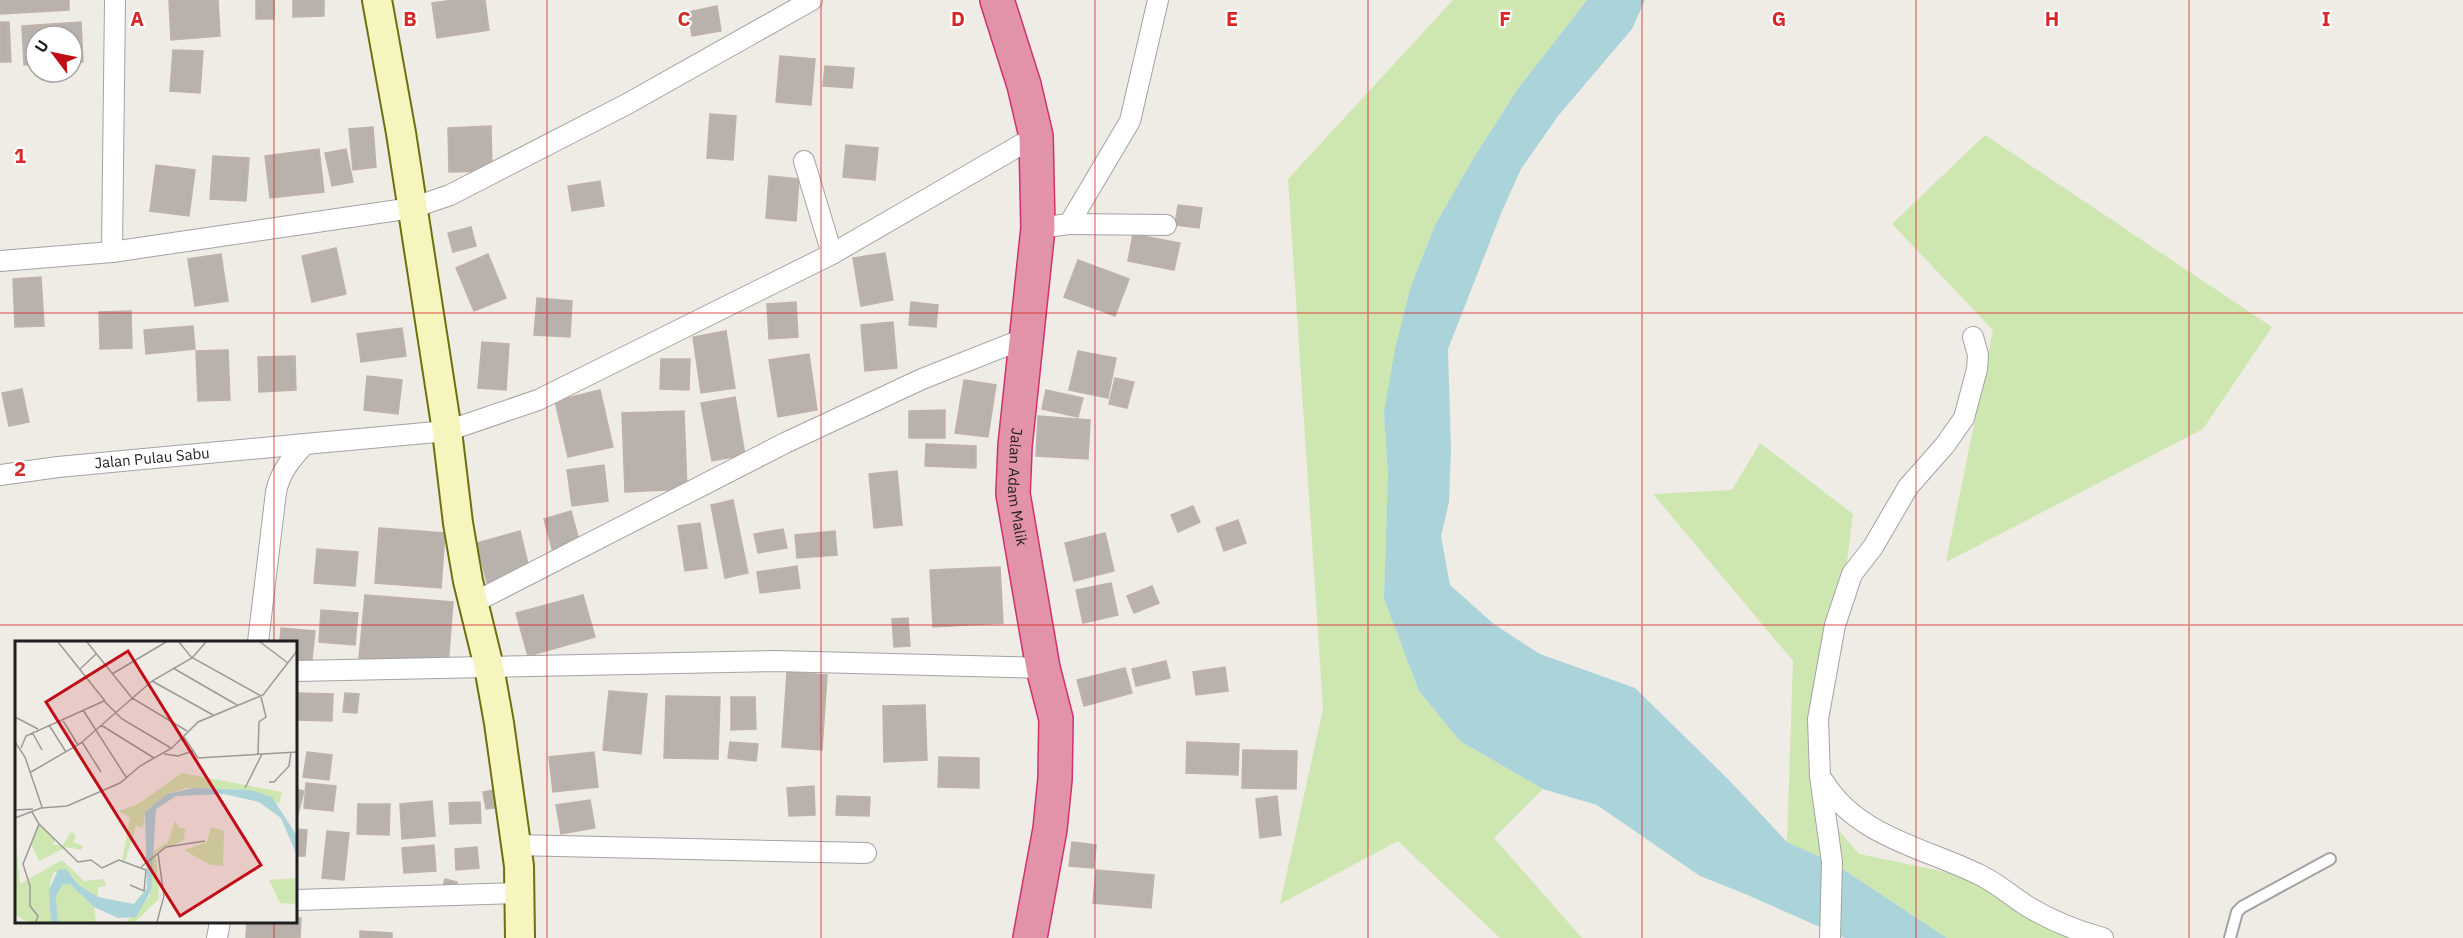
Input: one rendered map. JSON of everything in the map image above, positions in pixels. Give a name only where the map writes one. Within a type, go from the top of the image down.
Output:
[{"type":"highway","name":"Jalan Adam Malik","points":[[997,0],[1024,85],[1053,226],[1028,337],[1015,446],[1013,494],[1043,668],[1056,720],[1055,779],[1050,829],[1030,938]]},
{"type":"street","points":[[112,252],[115,0]]},
{"type":"street","points":[[377,0],[447,432],[458,523],[472,603],[489,667],[499,723],[519,866],[520,938]]},
{"type":"street","points":[[0,261],[112,252],[412,208],[450,195],[596,120],[812,0]]},
{"type":"street","points":[[1053,226],[1130,122],[1158,0]]},
{"type":"street","name":"Jalan Pulau Sabu","points":[[0,475],[58,467],[447,432],[538,400],[832,254],[1035,135]]},
{"type":"street","points":[[804,160],[832,254]]},
{"type":"street","points":[[1053,226],[1166,225]]},
{"type":"street","points":[[472,603],[785,443],[922,379],[1028,337]]},
{"type":"street","points":[[1830,938],[1832,862],[1818,749],[1821,695],[1835,625],[1852,574],[1873,547],[1908,488],[1945,445],[1964,418],[1977,369],[1978,356],[1973,338]]},
{"type":"street","points":[[258,641],[279,479],[290,460],[305,444]]},
{"type":"street","points":[[297,671],[775,661],[1043,668]]},
{"type":"street","points":[[1820,776],[1841,805],[1854,816],[1884,834],[1977,874],[2028,907],[2061,923],[2103,938]]},
{"type":"street","points":[[515,845],[866,853]]},
{"type":"street","points":[[297,900],[520,893]]},
{"type":"street","points":[[217,938],[220,923]]},
{"type":"lane","points":[[2230,938],[2237,912],[2242,907],[2330,859]]},
{"type":"green space","points":[[1453,0],[1587,0],[1517,90],[1473,159],[1435,225],[1411,286],[1384,413],[1388,474],[1384,599],[1419,691],[1460,741],[1543,789],[1494,838],[1582,938],[1500,938],[1398,841],[1280,904],[1323,709],[1288,179]]},
{"type":"green space","points":[[1985,135],[2272,327],[2203,429],[1946,562],[1993,330],[1892,224]]},
{"type":"green space","points":[[1760,443],[1853,514],[1846,569],[1812,701],[1818,806],[1859,854],[1984,880],[2019,907],[2070,938],[1947,938],[1832,862],[1787,842],[1793,661],[1653,494],[1732,490]]},
{"type":"water","points":[[1587,0],[1645,0],[1632,29],[1558,116],[1521,169],[1502,211],[1448,349],[1451,450],[1449,502],[1441,536],[1450,585],[1495,625],[1540,654],[1635,688],[1728,779],[1787,842],[1832,862],[1947,938],[1845,938],[1700,876],[1597,805],[1543,789],[1460,741],[1419,691],[1384,599],[1388,474],[1384,413],[1395,349],[1411,286],[1435,225],[1517,90]]},
{"type":"building","points":[[0,0],[69,0],[69,10],[0,14]]},
{"type":"building","points":[[169,0],[218,0],[220,36],[171,40]]},
{"type":"building","points":[[256,0],[274,0],[274,19],[256,19]]},
{"type":"building","points":[[293,0],[324,0],[324,16],[293,17]]},
{"type":"building","points":[[485,0],[489,30],[437,38],[432,3]]},
{"type":"building","points":[[717,6],[721,31],[692,36],[688,12]]},
{"type":"building","points":[[0,22],[9,22],[11,62],[0,62]]},
{"type":"building","points":[[81,22],[81,24],[52,24]]},
{"type":"building","points":[[22,26],[24,26],[24,65]]},
{"type":"building","points":[[173,50],[203,51],[200,93],[170,91]]},
{"type":"building","points":[[780,56],[815,59],[811,105],[776,102]]},
{"type":"building","points":[[825,66],[854,68],[852,88],[823,86]]},
{"type":"building","points":[[710,114],[736,116],[733,160],[707,158]]},
{"type":"building","points":[[491,126],[492,171],[449,172],[448,128]]},
{"type":"building","points":[[373,127],[376,167],[353,170],[349,129]]},
{"type":"building","points":[[846,145],[878,148],[875,180],[843,177]]},
{"type":"building","points":[[319,149],[324,192],[270,198],[265,156]]},
{"type":"building","points":[[346,149],[353,182],[332,186],[325,153]]},
{"type":"building","points":[[213,156],[249,158],[246,201],[210,199]]},
{"type":"building","points":[[156,165],[195,170],[189,216],[150,211]]},
{"type":"building","points":[[769,176],[799,179],[796,221],[766,218]]},
{"type":"building","points":[[600,181],[604,206],[572,211],[568,186]]},
{"type":"building","points":[[1178,205],[1202,208],[1199,228],[1175,225]]},
{"type":"building","points":[[471,227],[476,246],[453,252],[448,233]]},
{"type":"building","points":[[1133,234],[1180,243],[1174,270],[1128,261]]},
{"type":"building","points":[[336,248],[346,294],[312,302],[302,256]]},
{"type":"building","points":[[885,253],[893,300],[861,306],[853,258]]},
{"type":"building","points":[[221,254],[228,301],[195,306],[188,259]]},
{"type":"building","points":[[488,254],[506,298],[474,311],[456,268]]},
{"type":"building","points":[[1078,260],[1129,279],[1115,316],[1064,297]]},
{"type":"building","points":[[41,277],[44,326],[15,327],[13,279]]},
{"type":"building","points":[[537,298],[572,301],[570,337],[534,335]]},
{"type":"building","points":[[796,302],[798,337],[769,339],[767,304]]},
{"type":"building","points":[[911,302],[938,305],[936,327],[909,325]]},
{"type":"building","points":[[131,311],[132,348],[100,349],[99,312]]},
{"type":"building","points":[[893,322],[897,368],[865,371],[861,325]]},
{"type":"building","points":[[193,326],[195,349],[146,354],[144,330]]},
{"type":"building","points":[[402,328],[406,356],[361,362],[357,334]]},
{"type":"building","points":[[726,331],[735,388],[701,393],[693,337]]},
{"type":"building","points":[[482,342],[509,344],[506,390],[478,388]]},
{"type":"building","points":[[228,350],[230,400],[198,401],[196,351]]},
{"type":"building","points":[[1078,351],[1116,358],[1108,398],[1069,390]]},
{"type":"building","points":[[809,354],[817,410],[778,417],[769,360]]},
{"type":"building","points":[[295,356],[296,390],[259,392],[258,357]]},
{"type":"building","points":[[661,359],[690,359],[689,390],[660,389]]},
{"type":"building","points":[[367,376],[402,380],[398,414],[364,410]]},
{"type":"building","points":[[1115,378],[1134,382],[1127,408],[1109,404]]},
{"type":"building","points":[[964,380],[996,385],[988,437],[955,433]]},
{"type":"building","points":[[22,389],[29,422],[9,426],[2,393]]},
{"type":"building","points":[[600,390],[613,447],[568,457],[555,401]]},
{"type":"building","points":[[1046,390],[1083,398],[1078,417],[1042,409]]},
{"type":"building","points":[[735,397],[745,455],[712,461],[701,403]]},
{"type":"building","points":[[945,410],[945,438],[909,438],[909,411]]},
{"type":"building","points":[[684,411],[687,489],[625,492],[622,413]]},
{"type":"building","points":[[1038,416],[1090,420],[1088,459],[1036,456]]},
{"type":"building","points":[[926,444],[976,446],[976,468],[925,466]]},
{"type":"building","points":[[604,465],[608,501],[572,506],[567,470]]},
{"type":"building","points":[[897,471],[902,525],[874,528],[869,474]]},
{"type":"building","points":[[733,500],[748,573],[725,578],[711,505]]},
{"type":"building","points":[[1193,506],[1200,522],[1178,532],[1171,515]]},
{"type":"building","points":[[571,511],[580,544],[553,552],[544,519]]},
{"type":"building","points":[[1238,520],[1246,543],[1224,551],[1216,528]]},
{"type":"building","points":[[700,523],[707,568],[685,571],[678,526]]},
{"type":"building","points":[[379,528],[445,533],[441,588],[375,583]]},
{"type":"building","points":[[783,529],[787,548],[758,553],[754,534]]},
{"type":"building","points":[[520,531],[530,572],[487,583],[477,543]]},
{"type":"building","points":[[835,531],[837,555],[797,558],[795,535]]},
{"type":"building","points":[[1105,533],[1114,571],[1074,581],[1065,543]]},
{"type":"building","points":[[317,549],[358,552],[355,586],[314,583]]},
{"type":"building","points":[[797,566],[800,588],[760,593],[757,572]]},
{"type":"building","points":[[1000,567],[1003,623],[933,627],[930,570]]},
{"type":"building","points":[[1111,583],[1118,615],[1083,623],[1076,590]]},
{"type":"building","points":[[1152,586],[1159,603],[1134,613],[1127,596]]},
{"type":"building","points":[[365,595],[453,602],[448,665],[359,658]]},
{"type":"building","points":[[583,595],[595,637],[528,656],[516,613]]},
{"type":"building","points":[[321,610],[358,613],[355,645],[319,642]]},
{"type":"building","points":[[908,618],[910,646],[894,647],[892,619]]},
{"type":"building","points":[[281,628],[315,631],[311,668],[297,667],[297,641],[280,641]]},
{"type":"building","points":[[1166,661],[1170,678],[1136,686],[1132,669]]},
{"type":"building","points":[[1225,667],[1228,691],[1196,695],[1193,672]]},
{"type":"building","points":[[1125,668],[1132,693],[1084,706],[1077,680]]},
{"type":"building","points":[[787,672],[827,675],[822,750],[782,747]]},
{"type":"building","points":[[609,691],[647,694],[641,754],[603,750]]},
{"type":"building","points":[[297,693],[333,694],[332,721],[297,720]]},
{"type":"building","points":[[345,693],[359,694],[357,713],[343,712]]},
{"type":"building","points":[[666,696],[720,697],[718,759],[664,758]]},
{"type":"building","points":[[731,697],[755,697],[756,729],[731,730]]},
{"type":"building","points":[[925,705],[927,760],[884,762],[883,706]]},
{"type":"building","points":[[730,742],[758,744],[756,761],[728,758]]},
{"type":"building","points":[[1187,742],[1239,744],[1238,775],[1186,773]]},
{"type":"building","points":[[1243,750],[1297,751],[1296,789],[1242,788]]},
{"type":"building","points":[[307,752],[332,755],[329,780],[303,777]]},
{"type":"building","points":[[594,752],[598,787],[553,792],[549,757]]},
{"type":"building","points":[[939,757],[979,758],[979,788],[938,787]]},
{"type":"building","points":[[306,783],[336,786],[333,811],[304,808]]},
{"type":"building","points":[[814,786],[815,815],[789,816],[787,788]]},
{"type":"building","points":[[297,789],[304,791],[297,818]]},
{"type":"building","points":[[499,789],[502,807],[486,809],[483,792]]},
{"type":"building","points":[[837,796],[870,797],[869,816],[836,815]]},
{"type":"building","points":[[1277,796],[1281,835],[1260,838],[1256,799]]},
{"type":"building","points":[[590,800],[595,828],[561,834],[556,805]]},
{"type":"building","points":[[432,801],[435,836],[402,839],[400,804]]},
{"type":"building","points":[[480,802],[481,823],[450,824],[449,803]]},
{"type":"building","points":[[358,804],[390,804],[389,835],[357,834]]},
{"type":"building","points":[[297,829],[307,830],[305,856],[297,856]]},
{"type":"building","points":[[327,831],[349,833],[344,880],[322,878]]},
{"type":"building","points":[[1072,842],[1096,845],[1094,868],[1069,866]]},
{"type":"building","points":[[434,845],[436,871],[404,873],[402,848]]},
{"type":"building","points":[[477,847],[479,868],[456,870],[455,849]]},
{"type":"building","points":[[1096,870],[1154,875],[1151,908],[1093,903]]},
{"type":"building","points":[[445,879],[457,882],[454,893],[442,890]]},
{"type":"building","points":[[297,917],[301,918],[300,938],[246,938],[247,923],[297,923]]},
{"type":"building","points":[[360,931],[392,933],[392,938],[360,938]]}]
